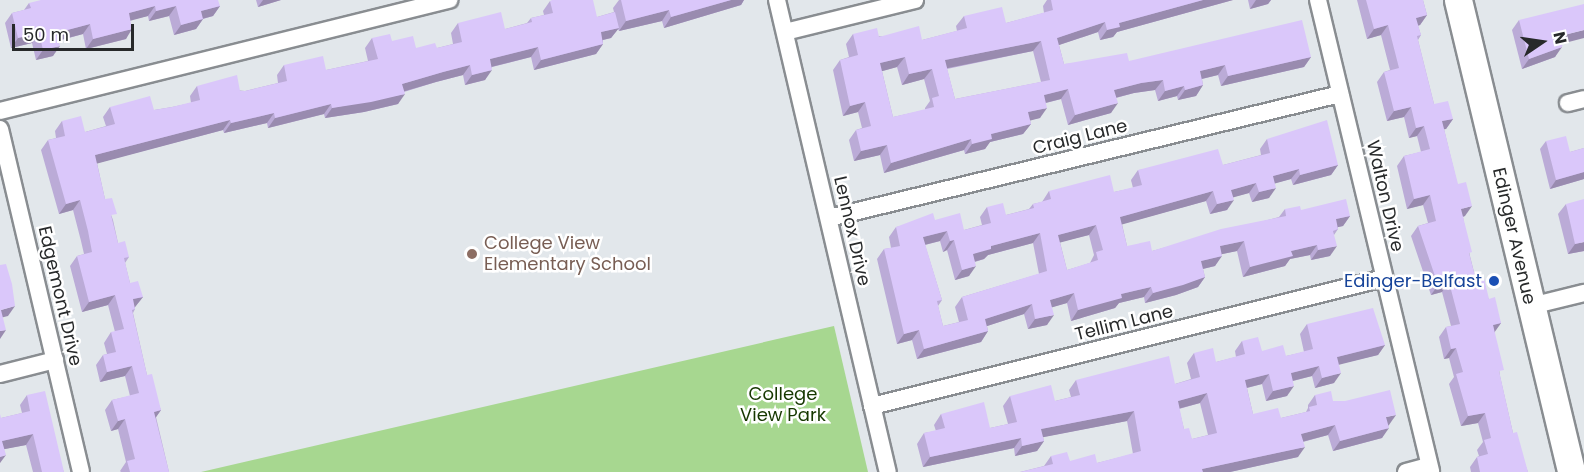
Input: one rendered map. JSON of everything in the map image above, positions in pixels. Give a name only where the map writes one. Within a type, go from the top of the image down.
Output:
[{"type":"main road","name":"Edinger Avenue","points":[[1458,0],[1571,472]]},
{"type":"street","points":[[0,111],[449,0]]},
{"type":"street","name":"Lennox Drive","points":[[777,0],[888,472]]},
{"type":"street","points":[[785,32],[915,0]]},
{"type":"street","name":"Walton Drive","points":[[1318,0],[1430,469]]},
{"type":"street","name":"Craig Lane","points":[[829,218],[1340,94]]},
{"type":"street","name":"Edgemont Drive","points":[[0,129],[81,472]]},
{"type":"street","name":"Tellim Lane","points":[[872,406],[1384,278]]},
{"type":"street","points":[[1531,306],[1584,293]]},
{"type":"street","points":[[0,374],[55,360]]},
{"type":"street","points":[[1406,472],[1430,469]]},
{"type":"green space","name":"College View Park","points":[[834,326],[868,472],[201,472]]},
{"type":"building","points":[[41,0],[218,0],[220,6],[201,11],[203,19],[181,25],[176,6],[156,11],[155,6],[129,13],[132,29],[93,39],[90,24],[56,33],[60,46],[43,50],[39,33],[18,38],[12,13],[31,8],[29,3]]},
{"type":"building","points":[[593,0],[597,17],[615,12],[619,28],[601,32],[603,44],[541,60],[538,47],[490,59],[492,70],[472,75],[470,65],[443,72],[402,84],[405,94],[332,108],[331,104],[275,118],[274,113],[231,123],[230,120],[95,155],[105,199],[112,198],[117,214],[111,215],[118,243],[125,241],[129,257],[124,258],[130,283],[138,281],[143,297],[133,299],[135,309],[132,310],[147,375],[152,374],[161,410],[154,412],[169,472],[130,472],[127,461],[135,459],[125,419],[118,421],[112,400],[139,393],[132,366],[107,372],[103,355],[116,352],[111,332],[124,329],[115,295],[89,302],[77,256],[92,252],[88,231],[80,200],[66,204],[48,140],[65,136],[62,121],[81,116],[85,132],[115,124],[110,107],[150,96],[154,110],[200,100],[197,86],[237,75],[240,91],[245,91],[287,81],[284,65],[323,56],[326,70],[378,59],[372,38],[390,34],[392,41],[413,36],[416,48],[435,43],[437,48],[462,42],[458,23],[501,12],[505,29],[532,22],[531,18],[553,13],[550,1]]},
{"type":"building","points":[[621,0],[731,0],[671,17],[669,10],[626,21]]},
{"type":"building","points":[[1051,0],[1203,0],[1119,23],[1120,27],[1107,30],[1105,22],[1057,38],[1064,64],[1127,53],[1129,61],[1302,20],[1311,57],[1228,76],[1225,65],[1200,71],[1203,85],[1185,90],[1184,86],[1165,91],[1163,80],[1141,83],[1114,90],[1118,103],[1075,115],[1068,89],[1044,95],[1047,108],[1028,112],[1031,124],[991,134],[992,139],[972,144],[971,139],[891,163],[887,145],[861,151],[856,130],[871,126],[865,102],[850,106],[840,60],[858,55],[853,34],[877,28],[879,37],[919,26],[922,40],[967,28],[964,16],[1002,7],[1006,23],[1053,10]],"holes":[[[1041,41],[1050,80],[955,99],[945,60]],[[905,57],[909,74],[932,69],[939,96],[932,98],[934,107],[893,117],[880,63]]]},
{"type":"building","points":[[1366,0],[1423,0],[1427,15],[1416,18],[1421,35],[1417,36],[1434,104],[1448,101],[1453,119],[1442,121],[1458,184],[1466,182],[1472,206],[1461,209],[1472,252],[1469,253],[1476,280],[1484,278],[1489,299],[1495,297],[1501,323],[1493,325],[1504,370],[1499,371],[1513,433],[1517,432],[1528,472],[1480,472],[1477,457],[1488,454],[1484,440],[1491,438],[1485,413],[1468,416],[1456,374],[1463,372],[1456,348],[1451,349],[1446,327],[1460,324],[1449,282],[1438,285],[1418,226],[1436,221],[1430,195],[1414,199],[1404,156],[1430,149],[1424,126],[1416,128],[1411,107],[1394,111],[1384,72],[1399,68],[1388,25],[1374,29]]},
{"type":"building","points":[[1584,4],[1584,30],[1564,35],[1562,47],[1529,59],[1519,20]]},
{"type":"building","points":[[1327,120],[1338,165],[1300,175],[1299,169],[1273,176],[1276,188],[1259,192],[1256,183],[1231,190],[1234,200],[1217,204],[1213,191],[1120,217],[1127,246],[1150,241],[1152,251],[1221,229],[1286,216],[1285,209],[1300,206],[1301,210],[1346,199],[1350,216],[1336,219],[1338,229],[1333,231],[1337,246],[1318,250],[1317,245],[1291,251],[1293,256],[1250,267],[1244,241],[1220,246],[1222,256],[1201,261],[1205,277],[1183,285],[1153,293],[1151,287],[1121,294],[1122,298],[1078,310],[1074,293],[1050,300],[1054,315],[1035,319],[1032,304],[985,319],[988,331],[924,349],[919,330],[904,334],[884,249],[900,246],[896,227],[933,213],[935,220],[960,213],[964,230],[991,223],[987,207],[1003,203],[1006,215],[1034,208],[1033,204],[1051,199],[1049,191],[1110,175],[1114,192],[1142,185],[1138,170],[1218,149],[1223,165],[1270,153],[1267,139]],"holes":[[[1096,225],[1103,250],[1096,252],[1098,260],[1067,270],[1058,235]],[[947,231],[950,241],[954,240],[962,270],[976,266],[973,254],[991,249],[991,246],[1040,233],[1047,271],[962,297],[968,320],[943,326],[937,301],[942,300],[923,237]]]},
{"type":"building","points":[[1566,136],[1570,152],[1584,148],[1584,172],[1556,180],[1546,141]]},
{"type":"building","points":[[1584,199],[1584,242],[1575,244],[1566,204]]},
{"type":"building","points":[[6,264],[15,306],[1,310],[6,330],[0,331],[0,265]]},
{"type":"building","points":[[1373,308],[1385,345],[1337,357],[1341,373],[1322,378],[1319,366],[1291,373],[1294,386],[1273,391],[1269,374],[1245,380],[1253,414],[1278,408],[1281,418],[1310,411],[1309,407],[1317,405],[1315,395],[1331,391],[1333,401],[1345,401],[1390,390],[1396,415],[1386,417],[1389,428],[1340,441],[1335,425],[1301,434],[1305,447],[1202,469],[1203,472],[1020,472],[1053,464],[1051,456],[1067,452],[1070,461],[1095,454],[1097,463],[1141,451],[1134,411],[1041,429],[1044,441],[1022,446],[1021,438],[930,457],[924,433],[945,428],[941,414],[984,402],[990,428],[1017,422],[1010,396],[1051,385],[1055,401],[1080,395],[1076,380],[1169,356],[1175,384],[1200,377],[1194,353],[1213,348],[1216,362],[1245,354],[1242,341],[1258,337],[1262,351],[1283,345],[1286,356],[1313,349],[1307,324]],"holes":[[[1207,393],[1217,433],[1192,439],[1189,428],[1184,429],[1178,401]]]},
{"type":"building","points":[[45,391],[64,472],[42,472],[33,434],[2,441],[6,455],[0,457],[0,414],[1,418],[30,411],[27,395]]},
{"type":"place","name":"College View Elementary School","points":[[472,254]]},
{"type":"place","name":"Edinger-Belfast","points":[[1494,281]]}]
